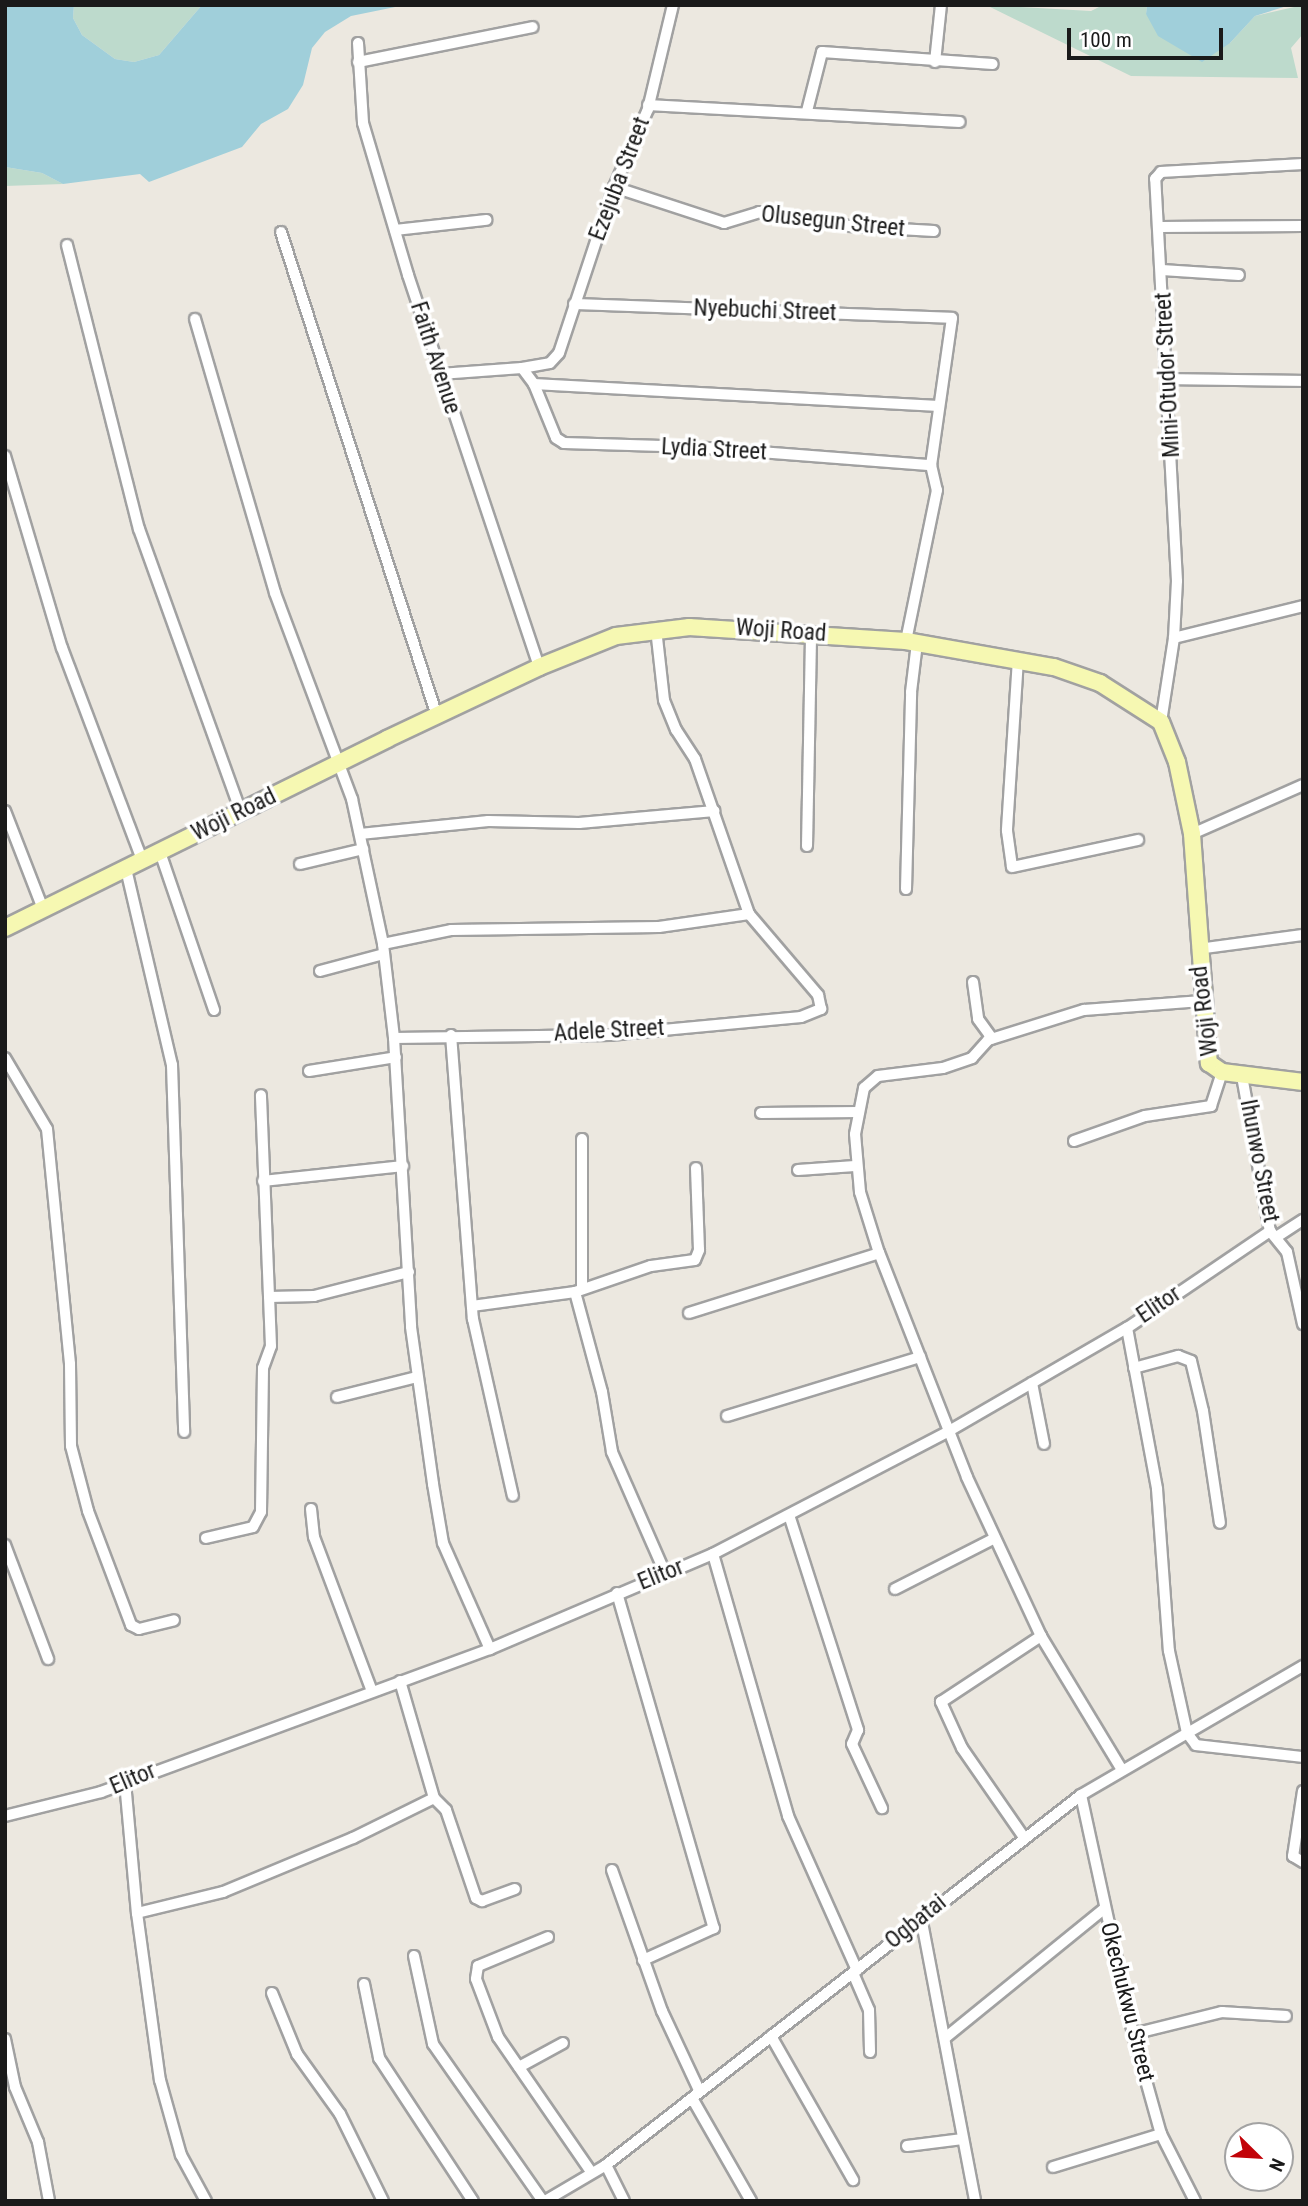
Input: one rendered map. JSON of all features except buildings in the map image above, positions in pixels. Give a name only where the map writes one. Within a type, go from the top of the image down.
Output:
[{"type":"main road","name":"Woji Road","points":[[5,928],[539,667],[616,636],[656,628],[811,633],[911,642],[1018,659],[1100,683],[1161,722],[1182,782],[1192,834],[1207,1057],[1211,1067],[1222,1072],[1303,1082]]},
{"type":"street","points":[[648,105],[673,5]]},
{"type":"street","points":[[935,62],[941,5]]},
{"type":"street","points":[[358,62],[533,27]]},
{"type":"street","name":"Faith Avenue","points":[[358,43],[363,122],[394,230],[539,667]]},
{"type":"street","points":[[807,111],[819,53],[993,64]]},
{"type":"street","name":"Ezejuba Street","points":[[440,374],[522,368],[555,359],[614,187],[648,105],[807,111],[960,122]]},
{"type":"street","name":"Mini-Otudor Street","points":[[1161,722],[1174,638],[1177,581],[1160,227],[1155,179],[1161,172],[1303,164]]},
{"type":"street","name":"Olusegun Street","points":[[614,187],[724,223],[759,212],[849,226],[934,231]]},
{"type":"street","points":[[394,230],[486,220]]},
{"type":"street","points":[[1160,227],[1303,226]]},
{"type":"street","points":[[281,232],[437,716]]},
{"type":"street","points":[[67,245],[139,529],[241,811]]},
{"type":"street","points":[[1162,270],[1239,275]]},
{"type":"street","name":"Nyebuchi Street","points":[[574,304],[949,317],[954,321],[938,406]]},
{"type":"street","points":[[195,319],[275,593],[340,763],[360,834],[383,949],[394,1038],[417,1377],[443,1543],[490,1650]]},
{"type":"street","name":"Lydia Street","points":[[522,368],[534,384],[556,439],[564,443],[695,447],[931,465]]},
{"type":"street","points":[[1167,379],[1303,381]]},
{"type":"street","points":[[534,384],[938,406],[931,465],[937,490],[911,642],[906,889]]},
{"type":"street","points":[[5,456],[62,648],[142,860]]},
{"type":"street","points":[[1174,638],[1303,606]]},
{"type":"street","points":[[320,971],[383,949],[451,930],[646,928],[749,914],[695,759],[676,730],[664,701],[656,628]]},
{"type":"street","points":[[807,846],[811,633]]},
{"type":"street","points":[[1018,659],[1007,831],[1012,867],[1138,839]]},
{"type":"street","points":[[1192,834],[1303,785]]},
{"type":"street","points":[[5,811],[43,909]]},
{"type":"street","points":[[360,834],[488,821],[579,823],[714,811]]},
{"type":"street","points":[[300,864],[363,849]]},
{"type":"street","points":[[160,852],[214,1010]]},
{"type":"street","points":[[126,869],[172,1065],[184,1432]]},
{"type":"street","name":"Adele Street","points":[[394,1038],[451,1035],[610,1035],[801,1017],[821,1009],[818,995],[749,914]]},
{"type":"street","points":[[1198,949],[1303,935]]},
{"type":"street","points":[[972,982],[978,1019],[992,1038]]},
{"type":"street","points":[[1122,1770],[1041,1636],[949,1432],[879,1253],[855,1166],[859,1112],[871,1079],[963,1062],[992,1038],[1084,1010],[1202,1001]]},
{"type":"street","points":[[451,1035],[472,1306],[513,1496]]},
{"type":"street","points":[[309,1070],[396,1057]]},
{"type":"street","points":[[5,1058],[47,1129],[70,1364],[72,1446],[88,1511],[131,1625],[139,1629],[174,1620]]},
{"type":"street","points":[[1074,1141],[1144,1116],[1211,1106],[1222,1072]]},
{"type":"street","name":"Ihunwo Street","points":[[1242,1076],[1274,1233],[1287,1252],[1303,1324]]},
{"type":"street","points":[[206,1538],[259,1522],[263,1368],[271,1346],[261,1095]]},
{"type":"street","points":[[761,1113],[859,1112]]},
{"type":"street","points":[[582,1139],[579,1290],[602,1392],[612,1452],[666,1573]]},
{"type":"street","points":[[263,1181],[403,1166]]},
{"type":"street","points":[[798,1170],[855,1166]]},
{"type":"street","points":[[472,1306],[579,1290],[652,1266],[695,1260],[699,1250],[695,1168]]},
{"type":"street","name":"Elitor","points":[[5,1816],[78,1799],[490,1650],[617,1593],[713,1554],[790,1518],[949,1432],[1127,1328],[1274,1233],[1303,1220]]},
{"type":"street","points":[[689,1313],[879,1253]]},
{"type":"street","points":[[269,1297],[314,1296],[409,1272]]},
{"type":"street","points":[[1127,1328],[1157,1489],[1169,1651],[1187,1733],[1196,1745],[1303,1757]]},
{"type":"street","points":[[1134,1368],[1178,1356],[1191,1361],[1203,1410],[1220,1523]]},
{"type":"street","points":[[727,1416],[920,1357]]},
{"type":"street","points":[[337,1397],[417,1377]]},
{"type":"street","points":[[1032,1383],[1044,1444]]},
{"type":"street","points":[[311,1509],[314,1537],[372,1691]]},
{"type":"street","points":[[790,1518],[858,1730],[852,1744],[882,1808]]},
{"type":"street","points":[[895,1589],[995,1538]]},
{"type":"street","points":[[5,1545],[48,1659]]},
{"type":"street","points":[[713,1554],[788,1816],[869,2010],[870,2052]]},
{"type":"street","points":[[617,1593],[714,1928],[643,1960]]},
{"type":"street","points":[[1023,1836],[962,1748],[941,1702],[1041,1636]]},
{"type":"street","name":"Ogbatai","points":[[544,2201],[606,2165],[855,1972],[1023,1836],[1081,1795],[1303,1666]]},
{"type":"street","points":[[400,1681],[434,1797],[446,1810],[476,1898],[482,1901],[515,1889]]},
{"type":"street","points":[[125,1782],[137,1913],[160,2080],[181,2155],[206,2201]]},
{"type":"street","points":[[1303,1791],[1293,1856],[1303,1862]]},
{"type":"street","name":"Okechukwu Street","points":[[1081,1795],[1133,2034],[1161,2134],[1195,2201]]},
{"type":"street","points":[[137,1913],[222,1892],[354,1838],[434,1797]]},
{"type":"street","points":[[612,1870],[671,2035],[696,2094],[751,2201]]},
{"type":"street","points":[[945,2038],[1104,1909]]},
{"type":"street","points":[[921,1917],[975,2201]]},
{"type":"street","points":[[548,1937],[475,1970],[498,2037],[591,2172]]},
{"type":"street","points":[[414,1956],[433,2044],[544,2201]]},
{"type":"street","points":[[364,1984],[379,2058],[473,2201]]},
{"type":"street","points":[[272,1993],[297,2054],[340,2114],[383,2201]]},
{"type":"street","points":[[1133,2034],[1222,2012],[1286,2017]]},
{"type":"street","points":[[771,2036],[853,2180]]},
{"type":"street","points":[[5,2039],[15,2087],[38,2142],[49,2201]]},
{"type":"street","points":[[519,2067],[563,2043]]},
{"type":"street","points":[[1053,2167],[1161,2134]]},
{"type":"street","points":[[907,2146],[964,2139]]},
{"type":"street","points":[[606,2165],[624,2201]]},
{"type":"green space","points":[[74,5],[202,5],[159,55],[134,62],[115,59],[82,35],[73,18]]},
{"type":"green space","points":[[986,5],[1091,11],[1103,5],[1147,5],[1146,14],[1230,43],[1255,16],[1303,5],[1303,34],[1291,48],[1298,78],[1131,76]]},
{"type":"green space","points":[[5,167],[42,173],[63,184],[5,186]]},
{"type":"water","points":[[5,5],[74,5],[73,18],[82,35],[115,59],[134,62],[159,55],[202,5],[405,5],[351,16],[325,32],[312,48],[303,85],[288,109],[261,124],[242,147],[149,182],[140,174],[63,184],[42,173],[5,167]]},
{"type":"water","points":[[1147,5],[1290,5],[1255,16],[1230,43],[1202,62],[1158,36],[1146,14]]}]
